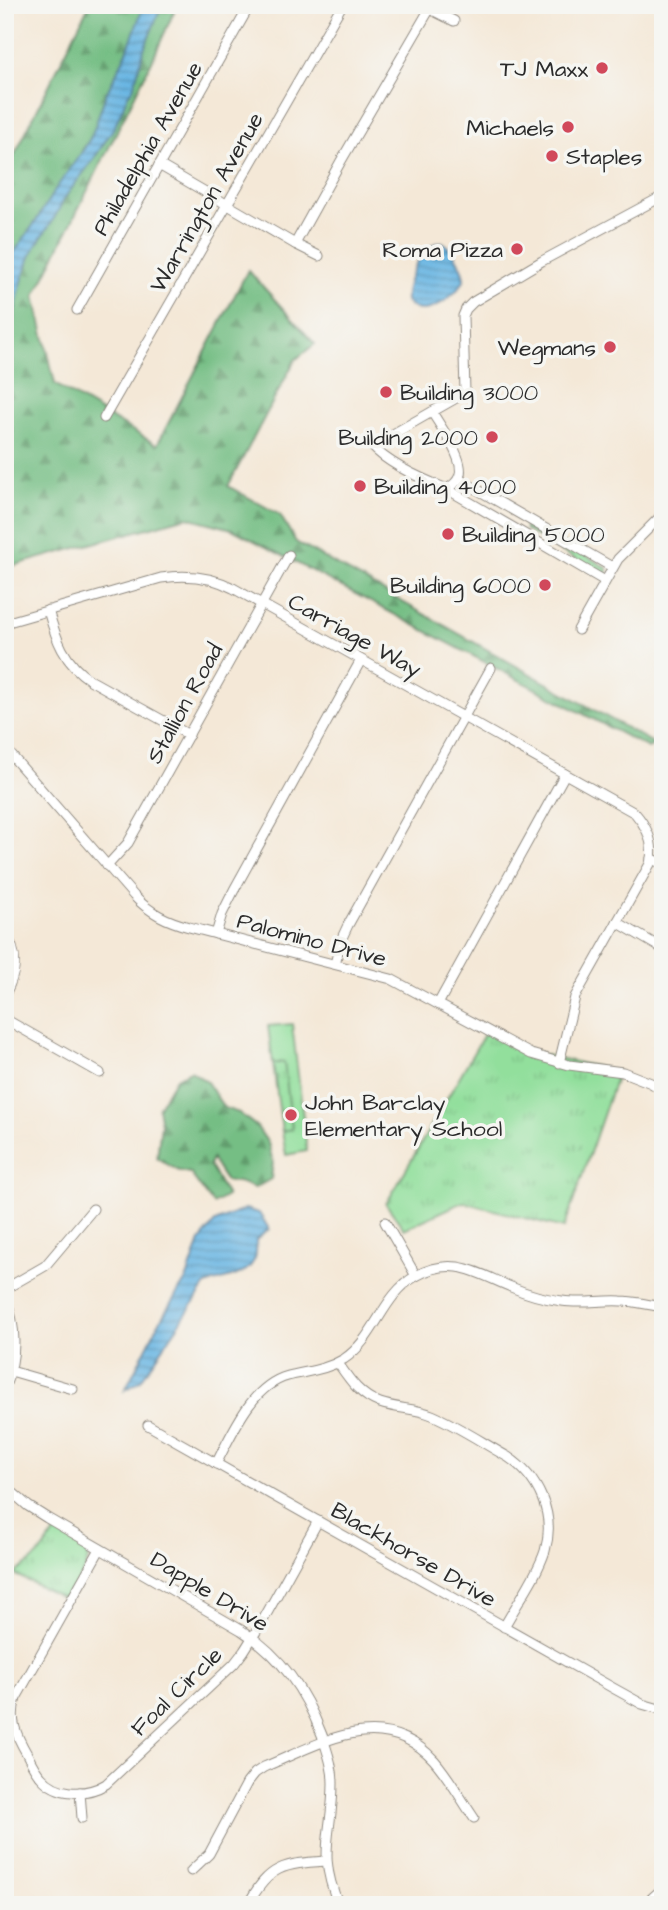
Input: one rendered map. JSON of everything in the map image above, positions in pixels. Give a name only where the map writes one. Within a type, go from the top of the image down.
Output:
[{"type":"street","points":[[5,16],[11,5]]},
{"type":"street","name":"Philadelphia Avenue","points":[[78,310],[250,5]]},
{"type":"street","name":"Warrington Avenue","points":[[104,418],[342,5]]},
{"type":"street","points":[[295,244],[428,7],[454,22]]},
{"type":"street","points":[[159,165],[319,256]]},
{"type":"street","points":[[606,581],[447,489],[383,457],[372,446],[465,393],[463,316],[469,306],[542,261],[663,197]]},
{"type":"street","points":[[432,412],[460,463],[459,479],[447,489]]},
{"type":"street","points":[[459,479],[612,567]]},
{"type":"street","points":[[578,630],[612,567],[663,514]]},
{"type":"street","name":"Stallion Road","points":[[107,866],[128,843],[289,555]]},
{"type":"street","name":"Carriage Way","points":[[5,623],[154,579],[183,575],[219,582],[635,813],[646,828],[651,850]]},
{"type":"street","points":[[48,610],[61,649],[75,668],[90,680],[189,735]]},
{"type":"street","points":[[216,934],[234,890],[361,660]]},
{"type":"street","points":[[335,964],[348,925],[491,668]]},
{"type":"street","name":"Palomino Drive","points":[[5,748],[134,897],[154,914],[170,922],[391,979],[519,1049],[559,1063],[623,1072],[663,1090]]},
{"type":"street","points":[[438,1004],[565,774]]},
{"type":"street","points":[[651,850],[663,849]]},
{"type":"street","points":[[651,850],[663,864]]},
{"type":"street","points":[[559,1063],[575,997],[650,864],[651,850]]},
{"type":"street","points":[[617,922],[663,949]]},
{"type":"street","points":[[5,934],[11,944],[15,964],[14,974],[5,994]]},
{"type":"street","points":[[5,1019],[100,1073]]},
{"type":"street","points":[[5,1289],[45,1266],[93,1209]]},
{"type":"street","points":[[385,1222],[416,1276]]},
{"type":"street","points":[[216,1464],[251,1403],[264,1389],[280,1379],[338,1363],[368,1337],[391,1298],[406,1283],[436,1268],[458,1267],[478,1271],[514,1289],[554,1300],[621,1301],[663,1307]]},
{"type":"street","points":[[5,1297],[12,1316],[15,1348],[5,1386]]},
{"type":"street","points":[[338,1363],[365,1395],[380,1403],[418,1410],[440,1419],[508,1457],[533,1480],[547,1513],[547,1543],[540,1562],[504,1627]]},
{"type":"street","points":[[11,1371],[73,1389]]},
{"type":"street","name":"Blackhorse Drive","points":[[148,1425],[642,1704],[663,1710]]},
{"type":"street","name":"Dapple Drive","points":[[5,1486],[37,1513],[253,1637],[278,1659],[296,1682],[310,1707],[332,1768],[326,1861],[331,1884],[340,1905]]},
{"type":"street","name":"Foal Circle","points":[[80,1792],[98,1789],[112,1778],[234,1664],[253,1637],[318,1521]]},
{"type":"street","points":[[82,1818],[80,1792],[60,1790],[42,1779],[17,1738],[12,1716],[16,1698],[100,1549]]},
{"type":"street","points":[[191,1871],[209,1854],[255,1773],[346,1733],[383,1732],[415,1744],[434,1761],[474,1818]]},
{"type":"street","points":[[248,1905],[260,1885],[278,1869],[296,1863],[326,1861]]},
{"type":"street","points":[[644,1905],[663,1888]]},
{"type":"green space","points":[[89,5],[177,5],[35,296],[55,384],[157,445],[248,270],[315,344],[295,360],[228,486],[280,515],[296,542],[655,744],[663,732],[663,746],[656,744],[648,748],[232,529],[187,517],[5,568],[5,174]]},
{"type":"green space","points":[[529,523],[607,568],[607,572],[600,574],[526,530],[525,527]]},
{"type":"green space","points":[[292,1024],[307,1151],[286,1155],[282,1131],[292,1129],[283,1062],[273,1064],[268,1026]]},
{"type":"green space","points":[[486,1031],[519,1049],[618,1072],[564,1228],[463,1202],[404,1229],[386,1204]]},
{"type":"green space","points":[[284,1062],[292,1129],[282,1131],[273,1064]]},
{"type":"green space","points":[[191,1071],[207,1082],[224,1108],[239,1113],[257,1127],[268,1143],[273,1162],[271,1179],[255,1188],[226,1181],[212,1159],[209,1165],[227,1196],[213,1204],[190,1173],[179,1171],[157,1158],[161,1124],[158,1108],[176,1078]]},
{"type":"green space","points":[[56,1531],[86,1549],[88,1555],[82,1576],[66,1600],[14,1574],[37,1557]]},
{"type":"water","points":[[144,5],[162,5],[144,49],[133,89],[115,126],[63,200],[30,257],[15,308],[5,375],[5,287],[13,254],[92,135],[106,94],[126,54]]},
{"type":"water","points":[[442,242],[457,259],[464,281],[437,306],[420,310],[406,301],[408,284],[421,257],[434,244]]},
{"type":"water","points":[[245,1209],[259,1213],[269,1229],[256,1240],[256,1256],[251,1265],[240,1274],[206,1285],[141,1380],[125,1390],[160,1321],[187,1278],[200,1241],[215,1222]]},
{"type":"place","name":"TJ Maxx","points":[[602,68]]},
{"type":"place","name":"Michaels","points":[[568,127]]},
{"type":"place","name":"Staples","points":[[552,156]]},
{"type":"place","name":"Roma Pizza","points":[[517,249]]},
{"type":"place","name":"Wegmans","points":[[610,347]]},
{"type":"place","name":"Building 3000","points":[[386,392]]},
{"type":"place","name":"Building 2000","points":[[492,437]]},
{"type":"place","name":"Building 4000","points":[[360,486]]},
{"type":"place","name":"Building 5000","points":[[448,534]]},
{"type":"place","name":"Building 6000","points":[[545,585]]},
{"type":"place","name":"John Barclay Elementary School","points":[[291,1115]]}]
